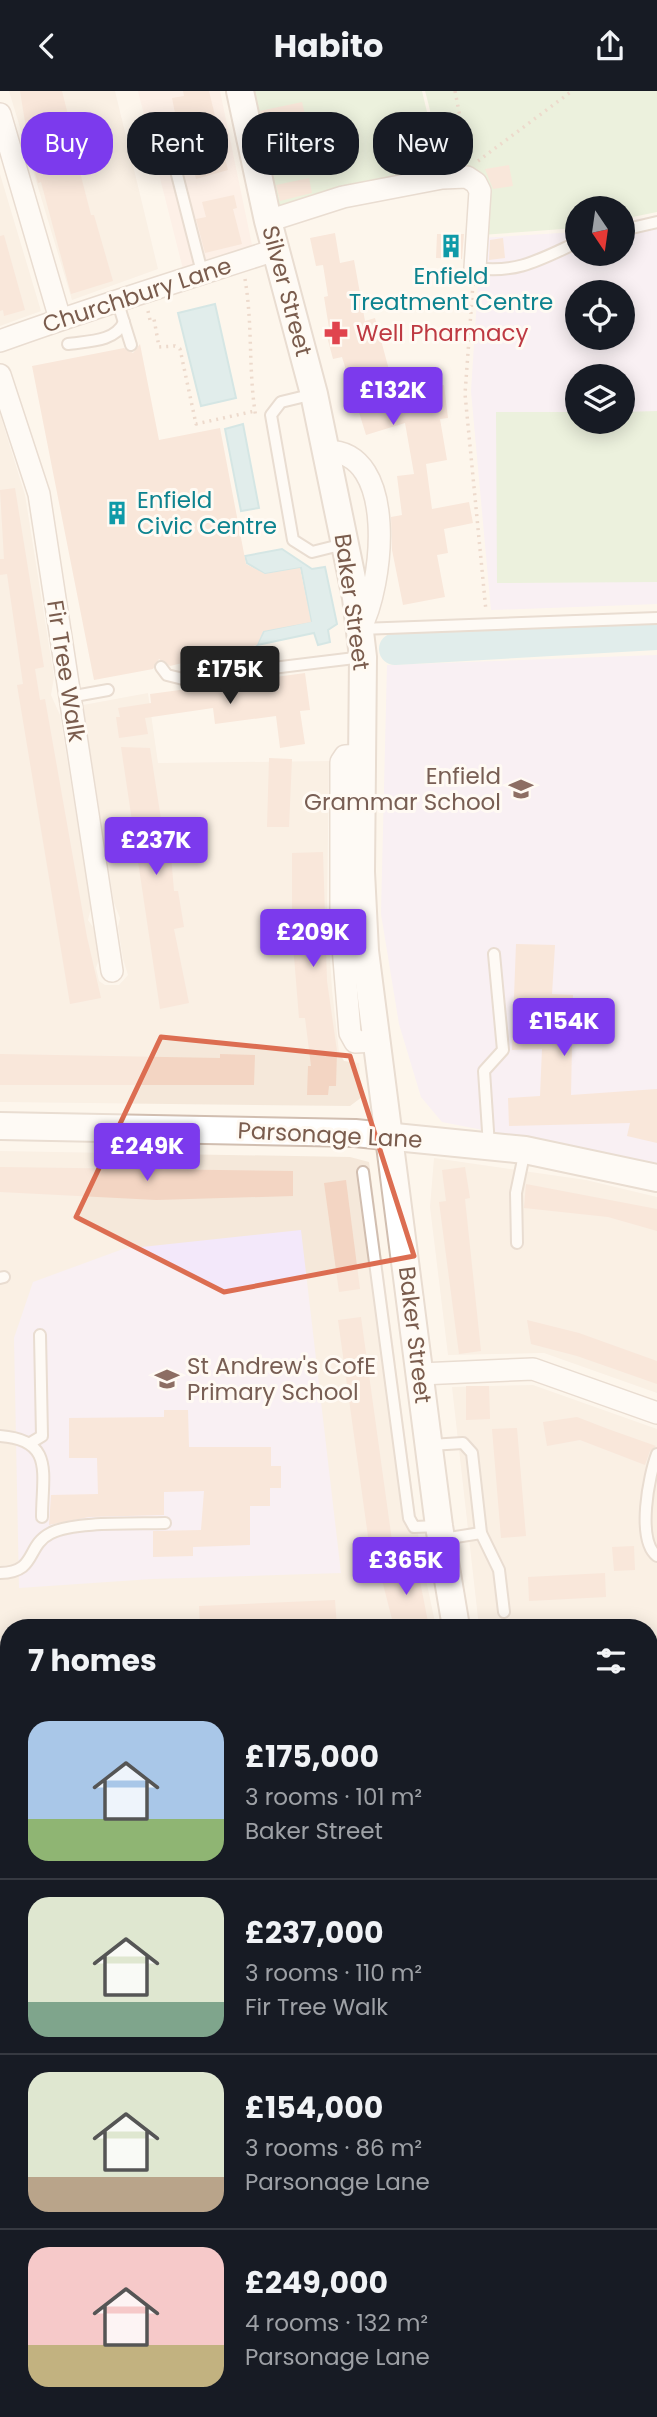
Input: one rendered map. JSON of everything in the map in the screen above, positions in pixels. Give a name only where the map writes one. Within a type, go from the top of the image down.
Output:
[{"type":"street","name":"Silver Street","points":[[240,91],[268,221],[314,394],[326,451]]},
{"type":"street","points":[[0,114],[60,319]]},
{"type":"street","points":[[268,221],[343,197],[459,175]]},
{"type":"street","points":[[468,175],[480,191],[475,268]]},
{"type":"street","name":"Churchbury Lane","points":[[0,341],[144,291],[210,273],[275,250]]},
{"type":"street","name":"Fir Tree Walk","points":[[0,375],[39,494],[112,971]]},
{"type":"street","points":[[326,451],[338,451],[352,460],[368,479],[377,504],[381,540],[379,569],[370,611],[360,629]]},
{"type":"street","name":"Baker Street","points":[[326,451],[346,544],[363,657],[363,755],[351,871],[365,951],[390,1136],[392,1273],[420,1374],[440,1532],[455,1619]]},
{"type":"street","name":"Parsonage Lane","points":[[0,1126],[332,1132],[390,1136],[525,1150],[657,1178]]},
{"type":"street","points":[[420,1374],[533,1369],[657,1413]]},
{"type":"lane","points":[[180,175],[210,273]]},
{"type":"lane","points":[[635,227],[657,222]]},
{"type":"lane","points":[[475,268],[494,271],[535,264],[565,248]]},
{"type":"lane","points":[[117,300],[131,345]]},
{"type":"lane","points":[[68,344],[106,337],[120,330],[124,322]]},
{"type":"lane","points":[[314,394],[281,402],[271,415],[293,540],[312,552],[346,544]]},
{"type":"lane","points":[[360,629],[657,618]]},
{"type":"lane","points":[[161,667],[167,675],[183,679],[363,657]]},
{"type":"lane","points":[[69,697],[108,690]]},
{"type":"lane","points":[[489,1146],[484,1071],[503,1050],[494,954]]},
{"type":"lane","points":[[517,1243],[516,1193],[525,1150]]},
{"type":"lane","points":[[363,1172],[392,1273],[409,1518],[414,1527],[440,1532],[481,1533]]},
{"type":"lane","points":[[0,1436],[32,1442],[42,1436],[40,1335]]},
{"type":"lane","points":[[32,1442],[42,1461],[42,1517]]},
{"type":"lane","points":[[429,1445],[453,1442],[468,1447],[472,1453],[481,1533],[499,1570],[504,1612]]},
{"type":"lane","points":[[657,1454],[648,1476],[646,1540],[657,1556]]},
{"type":"lane","points":[[0,1573],[16,1572],[26,1566],[41,1540],[53,1532],[72,1527],[165,1523]]},
{"type":"path","points":[[455,91],[459,112]]},
{"type":"path","points":[[473,168],[494,147],[572,91]]},
{"type":"path","points":[[475,268],[465,394],[486,625]]},
{"type":"path","points":[[144,291],[150,320],[154,319],[159,347],[175,346],[180,349],[196,424],[255,411]]},
{"type":"path","points":[[240,533],[276,525]]},
{"type":"highlighted area","points":[[161,1037],[350,1056],[414,1256],[224,1292],[76,1217]]},
{"type":"shaded area","points":[[9,91],[115,91],[127,141],[127,175],[135,175],[158,269],[72,300],[34,175],[113,175],[113,112],[21,112],[21,131]]},
{"type":"shaded area","points":[[138,91],[220,91],[224,112],[143,112]]},
{"type":"shaded area","points":[[228,130],[252,245],[221,259],[183,269],[159,175],[228,175]]},
{"type":"shaded area","points":[[0,174],[41,311],[0,326]]},
{"type":"shaded area","points":[[657,215],[657,604],[491,610],[471,391],[481,238],[565,233],[565,266],[635,266],[635,220]]},
{"type":"shaded area","points":[[0,414],[25,495],[54,677],[51,695],[60,715],[91,908],[88,920],[93,927],[99,959],[96,968],[99,981],[105,985],[119,985],[128,975],[123,959],[118,927],[120,918],[114,903],[83,705],[148,693],[158,763],[329,761],[327,910],[332,990],[339,1052],[344,1061],[359,1063],[362,1097],[350,1106],[0,1102]]},
{"type":"shaded area","name":"Enfield Grammar School","points":[[657,655],[657,1164],[442,1122],[421,1097],[399,1024],[381,914],[387,665]]},
{"type":"shaded area","points":[[0,1151],[350,1157],[369,1162],[421,1556],[434,1619],[0,1619]]},
{"type":"shaded area","points":[[434,1158],[586,1180],[657,1197],[657,1393],[544,1353],[448,1355],[430,1207]]},
{"type":"shaded area","name":"St Andrew's CofE Primary School","points":[[301,1230],[341,1573],[152,1579],[19,1588],[14,1338],[33,1282],[123,1249]]},
{"type":"shaded area","points":[[533,1385],[657,1429],[657,1619],[478,1619],[452,1387]]},
{"type":"green space","points":[[252,91],[422,91],[427,112],[373,112],[373,175],[421,175],[331,189],[318,197],[284,207],[279,205],[272,175],[359,175],[359,112],[257,112]]},
{"type":"green space","points":[[425,91],[657,91],[657,212],[635,217],[635,196],[565,196],[565,229],[481,235],[483,185],[424,175],[473,175],[473,112],[430,112]]},
{"type":"green space","points":[[657,411],[657,582],[497,583],[496,412],[565,412],[565,434],[635,434],[635,412]]},
{"type":"water","points":[[215,304],[236,398],[201,406],[178,313]]},
{"type":"water","points":[[243,424],[259,508],[241,511],[225,429]]},
{"type":"water","points":[[282,549],[312,569],[325,567],[337,624],[328,630],[330,642],[318,645],[314,633],[257,645],[264,631],[311,621],[301,568],[265,574],[247,563],[245,556]]},
{"type":"building","points":[[20,91],[62,91],[67,112],[23,112]]},
{"type":"building","points":[[183,91],[209,91],[214,112],[175,112],[172,98],[184,96]]},
{"type":"building","points":[[302,102],[304,112],[260,112]]},
{"type":"building","points":[[509,165],[513,186],[493,189],[485,169]]},
{"type":"building","points":[[36,175],[81,175],[113,281],[71,294],[41,182],[38,183]]},
{"type":"building","points":[[309,178],[312,193],[280,201],[276,185]]},
{"type":"building","points":[[234,195],[237,208],[233,209],[242,244],[205,253],[196,219],[206,217],[202,202]]},
{"type":"building","points":[[335,233],[340,263],[354,260],[365,321],[375,318],[395,392],[444,385],[448,418],[440,419],[447,460],[426,464],[432,509],[469,502],[473,523],[444,529],[448,553],[437,555],[445,597],[403,605],[392,550],[391,517],[402,515],[397,476],[414,474],[405,423],[366,435],[342,357],[333,359],[325,329],[329,328],[324,297],[328,296],[323,265],[316,266],[310,238]]},
{"type":"building","name":"Enfield Treatment Centre","points":[[437,234],[464,234],[462,259],[436,258]]},
{"type":"building","points":[[4,235],[25,310],[4,316],[3,310],[0,311],[0,236]]},
{"type":"building","points":[[503,238],[505,258],[489,260],[490,240]]},
{"type":"building","name":"Enfield Civic Centre","points":[[140,344],[159,440],[220,428],[246,564],[265,574],[300,568],[311,622],[263,631],[257,645],[170,666],[159,659],[153,669],[94,680],[32,366],[124,348],[133,353]]},
{"type":"building","points":[[15,488],[44,667],[35,669],[40,700],[45,699],[87,937],[101,998],[70,1004],[17,685],[23,684],[7,574],[0,575],[0,559],[4,559],[0,490]]},
{"type":"building","points":[[305,673],[310,710],[300,711],[305,744],[280,748],[276,716],[215,724],[213,708],[145,718],[148,734],[119,738],[116,717],[120,717],[118,708],[151,703],[150,694]]},
{"type":"building","points":[[121,747],[150,748],[165,845],[170,844],[174,891],[178,891],[184,927],[174,929],[189,1003],[160,1009]]},
{"type":"building","points":[[269,758],[292,759],[289,827],[267,827]]},
{"type":"building","points":[[323,852],[327,981],[337,1051],[336,1086],[329,1086],[328,1095],[307,1095],[308,1066],[311,1066],[305,1018],[299,1018],[292,932],[292,853]]},
{"type":"building","points":[[516,944],[555,945],[552,994],[573,995],[571,1095],[657,1089],[657,1143],[627,1136],[630,1123],[509,1126],[508,1098],[540,1096],[542,1049],[512,1050]]},
{"type":"building","points":[[0,1054],[220,1058],[220,1054],[255,1055],[254,1085],[0,1085]]},
{"type":"building","points":[[0,1167],[293,1171],[293,1196],[156,1200],[0,1192]]},
{"type":"building","points":[[465,1167],[470,1198],[465,1199],[481,1351],[459,1354],[439,1202],[446,1201],[442,1170]]},
{"type":"building","points":[[346,1180],[360,1289],[339,1292],[324,1183]]},
{"type":"building","points":[[526,1184],[657,1209],[657,1231],[608,1217],[524,1208]]},
{"type":"building","points":[[361,1317],[393,1548],[370,1551],[338,1320]]},
{"type":"building","points":[[527,1320],[579,1333],[657,1361],[657,1384],[577,1356],[531,1344]]},
{"type":"building","points":[[466,1386],[489,1386],[490,1419],[466,1420]]},
{"type":"building","points":[[164,1410],[188,1410],[189,1447],[271,1447],[271,1466],[281,1466],[281,1488],[270,1488],[270,1506],[250,1506],[250,1545],[193,1547],[193,1556],[153,1557],[153,1531],[201,1530],[204,1491],[164,1492],[164,1515],[89,1517],[49,1525],[51,1495],[98,1494],[97,1458],[69,1458],[69,1418],[164,1417]]},
{"type":"building","points":[[577,1417],[656,1446],[650,1451],[645,1465],[580,1440],[547,1446],[543,1422]]},
{"type":"building","points":[[517,1428],[526,1536],[501,1538],[492,1429]]},
{"type":"building","points":[[634,1546],[635,1570],[614,1571],[612,1547]]},
{"type":"building","points":[[416,1561],[427,1619],[392,1619],[382,1580],[397,1577],[395,1566]]},
{"type":"building","points":[[605,1573],[606,1597],[529,1601],[528,1577]]},
{"type":"building","points":[[335,1600],[336,1619],[200,1619],[199,1606]]},
{"type":"waterway","points":[[395,649],[657,634]]},
{"type":"place","name":"Enfield Treatment Centre","points":[[451,246]]},
{"type":"place","name":"Well Pharmacy","points":[[336,333]]},
{"type":"place","name":"Enfield Civic Centre","points":[[117,513]]},
{"type":"place","name":"Enfield Grammar School","points":[[521,789]]},
{"type":"place","name":"St Andrew's CofE Primary School","points":[[167,1379]]}]
